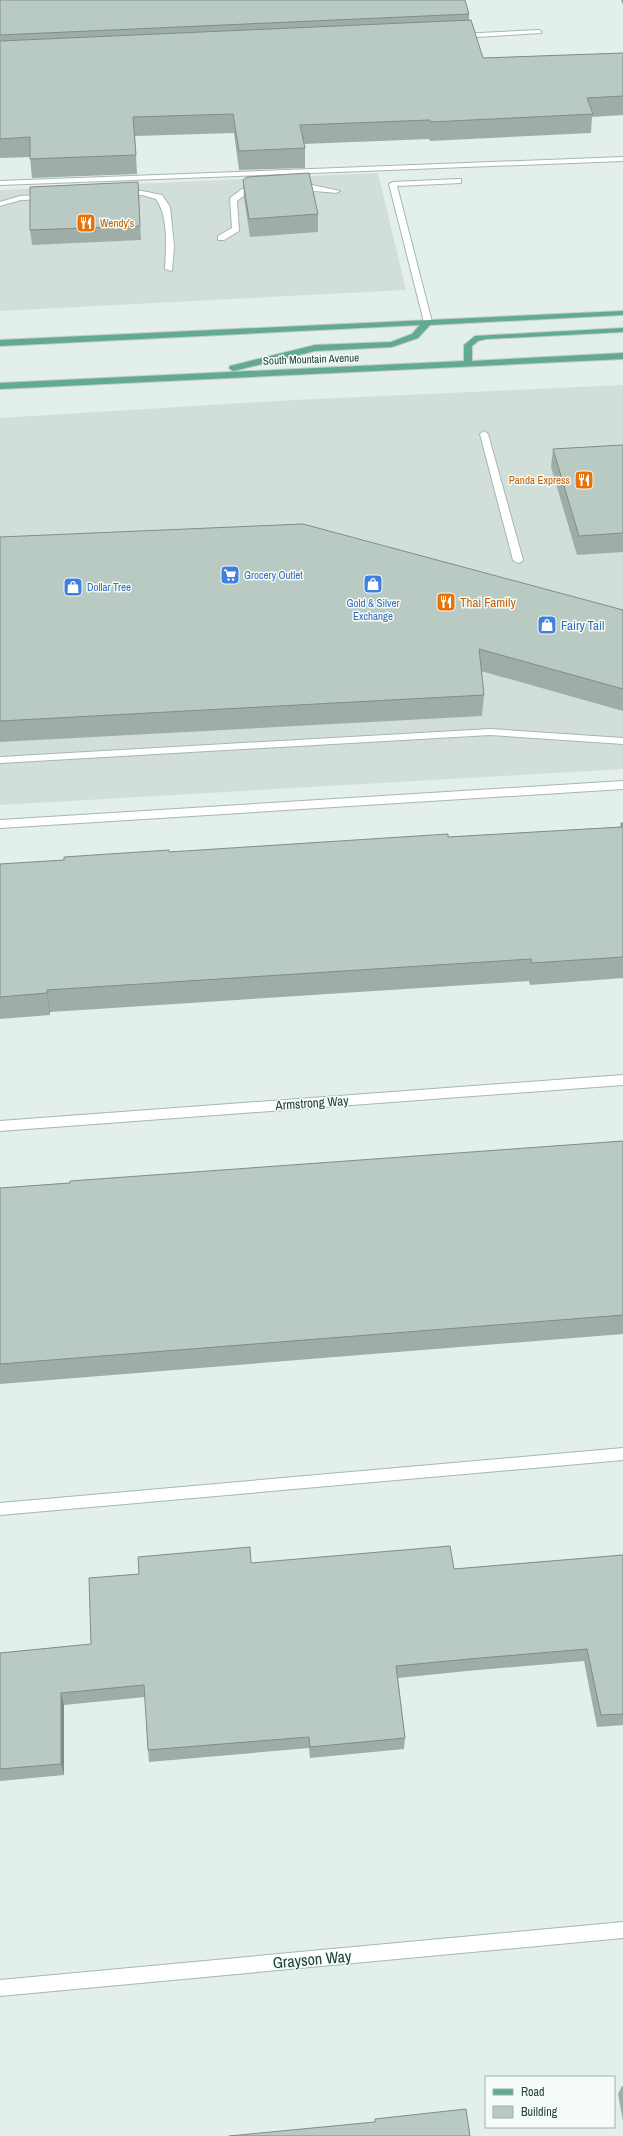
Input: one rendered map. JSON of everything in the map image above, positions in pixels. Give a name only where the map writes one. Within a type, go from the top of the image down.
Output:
[{"type":"main road","points":[[0,342],[623,313]]},
{"type":"main road","points":[[206,375],[315,348],[392,344],[415,336],[428,322]]},
{"type":"main road","points":[[468,364],[468,346],[475,340],[486,337],[623,330]]},
{"type":"main road","name":"South Mountain Avenue","points":[[0,386],[623,356]]},
{"type":"street","points":[[451,36],[538,32]]},
{"type":"street","points":[[0,183],[623,159]]},
{"type":"street","points":[[428,322],[393,184],[458,181]]},
{"type":"street","points":[[290,189],[312,187],[336,192]]},
{"type":"street","points":[[221,238],[236,229],[233,200],[245,191],[267,190]]},
{"type":"street","points":[[111,194],[142,192],[159,197],[166,207],[170,246],[169,270]]},
{"type":"street","points":[[0,204],[20,198],[51,196]]},
{"type":"street","points":[[484,434],[518,560]]},
{"type":"street","points":[[0,760],[490,732],[623,741]]},
{"type":"street","points":[[0,824],[623,785]]},
{"type":"street","name":"Armstrong Way","points":[[0,1126],[623,1080]]},
{"type":"street","points":[[0,1509],[623,1454]]},
{"type":"street","name":"Grayson Way","points":[[0,1988],[623,1930]]},
{"type":"shaded area","points":[[378,173],[406,290],[0,311],[0,190]]},
{"type":"shaded area","points":[[623,385],[623,769],[0,805],[0,418],[294,400]]},
{"type":"building","points":[[0,0],[465,0],[469,14],[0,35]]},
{"type":"building","points":[[471,20],[483,58],[623,53],[623,96],[587,98],[593,114],[431,122],[430,120],[300,125],[305,148],[239,151],[233,114],[133,117],[136,155],[30,159],[30,137],[0,139],[0,41]]},
{"type":"building","points":[[309,173],[318,214],[249,219],[243,180],[247,177]]},
{"type":"building","points":[[138,182],[140,226],[30,230],[30,187]]},
{"type":"building","points":[[623,445],[623,533],[579,536],[553,449]]},
{"type":"building","points":[[303,524],[623,610],[623,689],[479,649],[484,695],[0,721],[0,537]]},
{"type":"building","points":[[621,823],[623,823],[623,957],[532,963],[531,959],[47,990],[47,993],[0,997],[0,864],[64,860],[64,857],[169,850],[169,852],[448,834],[448,837],[622,827]]},
{"type":"building","points":[[623,1141],[623,1315],[0,1364],[0,1188],[70,1183],[70,1181]]},
{"type":"building","points":[[450,1546],[454,1569],[623,1555],[623,1714],[601,1715],[587,1649],[396,1666],[405,1738],[310,1747],[309,1737],[148,1750],[144,1685],[61,1693],[61,1764],[0,1769],[0,1653],[91,1644],[89,1578],[139,1574],[138,1557],[250,1547],[251,1563]]},
{"type":"building","points":[[466,2109],[470,2136],[229,2136],[375,2122],[375,2119]]},
{"type":"place","name":"Wendy's","points":[[86,223]]},
{"type":"place","name":"Panda Express","points":[[584,480]]},
{"type":"place","name":"Grocery Outlet","points":[[230,575]]},
{"type":"place","name":"Gold & Silver Exchange","points":[[373,584]]},
{"type":"place","name":"Dollar Tree","points":[[73,587]]},
{"type":"place","name":"Thai Family","points":[[446,602]]},
{"type":"place","name":"Fairy Tail","points":[[547,625]]}]
